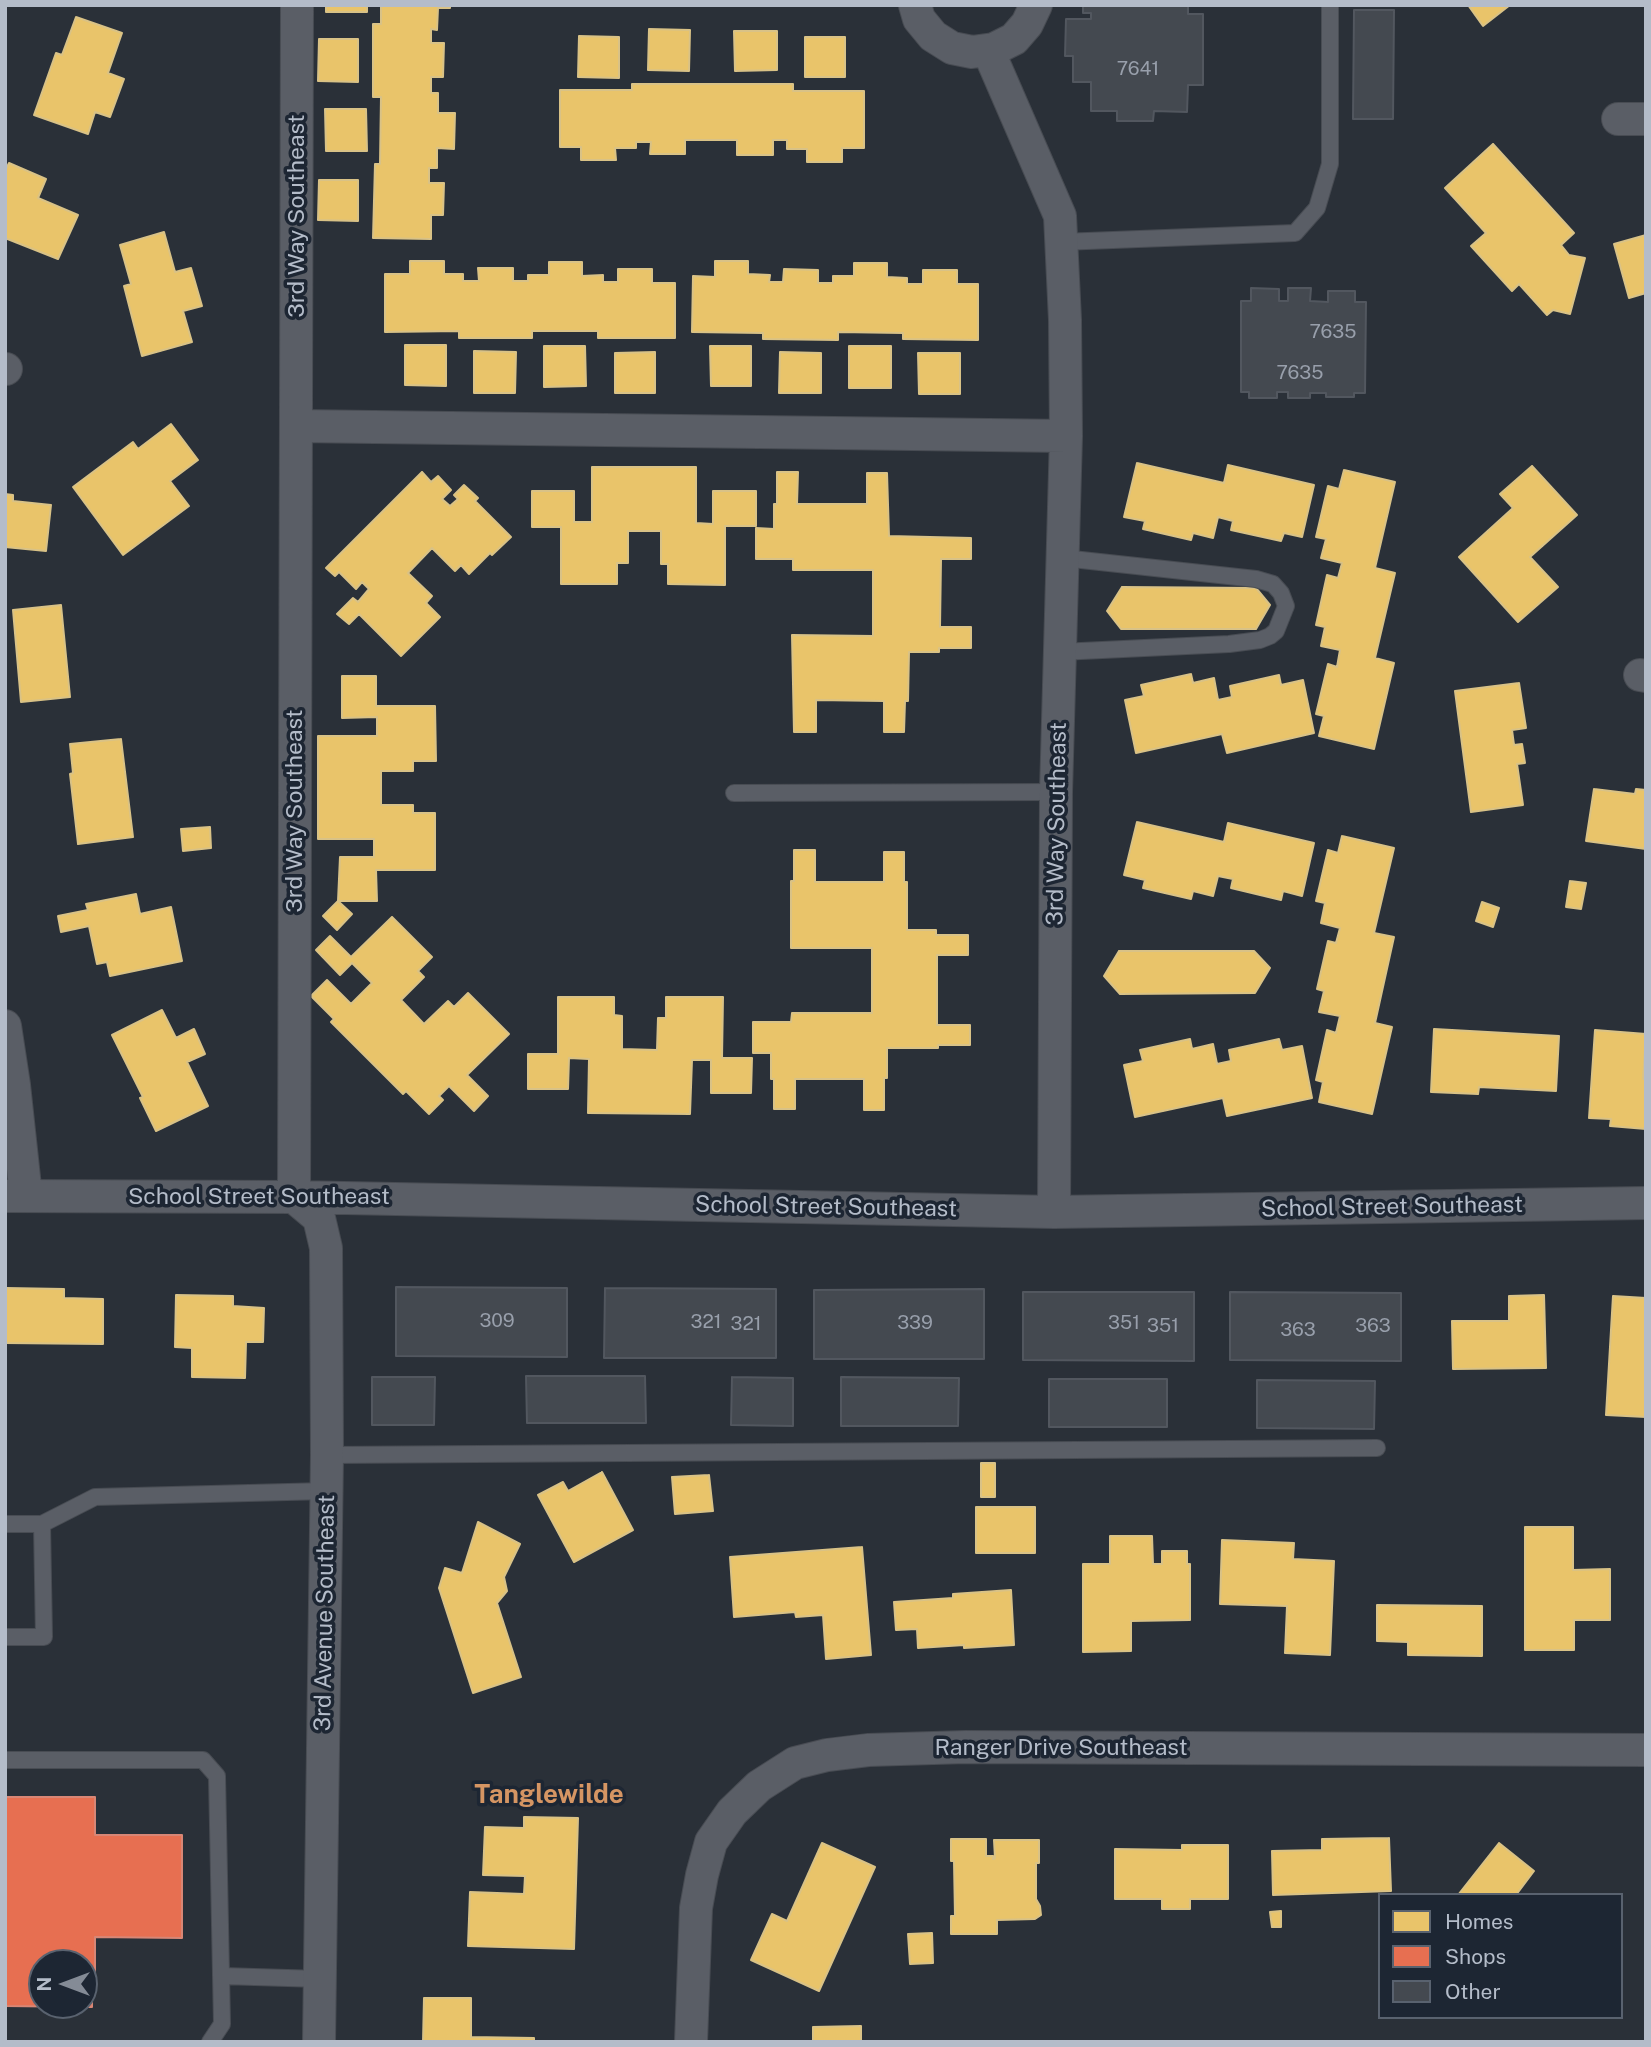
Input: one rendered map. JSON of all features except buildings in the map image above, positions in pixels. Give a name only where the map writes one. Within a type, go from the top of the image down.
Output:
[{"type":"street","name":"3rd Way Southeast","points":[[294,1197],[297,5]]},
{"type":"street","points":[[915,5],[919,19],[933,36],[951,48],[972,52],[994,49],[1014,39],[1027,24],[1036,5]]},
{"type":"street","name":"3rd Way Southeast","points":[[988,50],[1060,216],[1065,320],[1066,436],[1056,792],[1054,1212]]},
{"type":"street","points":[[297,426],[1066,436]]},
{"type":"street","points":[[5,1026],[15,1085],[16,1196]]},
{"type":"street","name":"School Street Southeast","points":[[16,1196],[294,1197],[1054,1212],[1646,1203]]},
{"type":"street","name":"3rd Avenue Southeast","points":[[294,1197],[319,1218],[326,1248],[327,1455],[319,2042]]},
{"type":"street","name":"Ranger Drive Southeast","points":[[691,2042],[696,1908],[711,1842],[732,1812],[759,1786],[795,1763],[827,1755],[868,1750],[966,1747],[1646,1750]]},
{"type":"lane","points":[[1061,242],[1295,233],[1317,208],[1329,164],[1330,5]]},
{"type":"lane","points":[[1060,652],[1229,644],[1260,640],[1276,631],[1286,606],[1281,593],[1273,584],[1256,579],[1063,558]]},
{"type":"lane","points":[[734,793],[1056,792]]},
{"type":"lane","points":[[327,1455],[1377,1448]]},
{"type":"lane","points":[[5,1524],[42,1524],[94,1497],[326,1491]]},
{"type":"lane","points":[[5,1637],[44,1637],[42,1524]]},
{"type":"lane","points":[[5,1760],[203,1760],[217,1776],[222,2024],[210,2042]]},
{"type":"lane","points":[[222,1976],[320,1979]]},
{"type":"district","name":"Tanglewilde","points":[[549,1795]]}]
